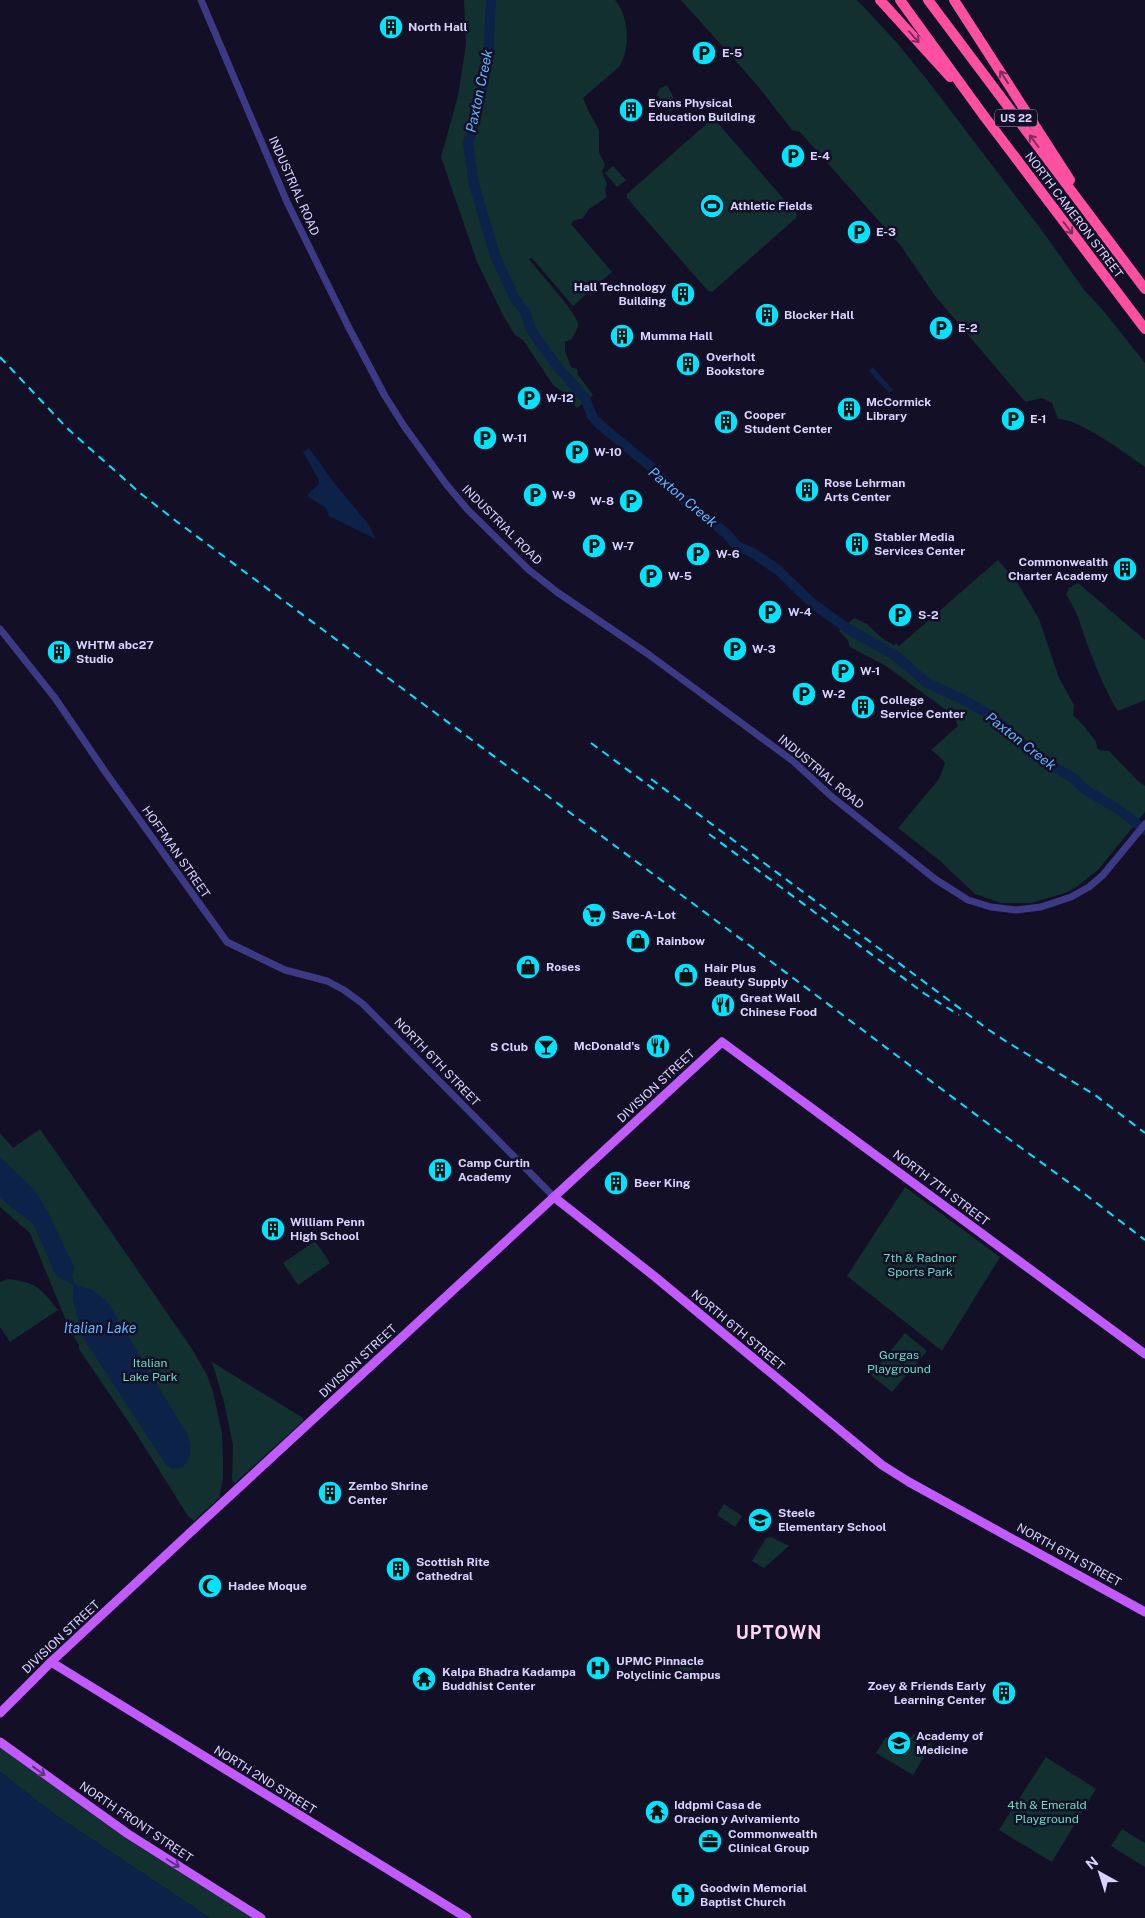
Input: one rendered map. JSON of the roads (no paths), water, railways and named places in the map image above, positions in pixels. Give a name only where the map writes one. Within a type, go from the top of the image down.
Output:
[{"type":"highway","points":[[880,0],[984,116]]},
{"type":"highway","name":"US 22","points":[[900,0],[984,116]]},
{"type":"highway","name":"US 22","points":[[928,0],[1106,235]]},
{"type":"highway","points":[[956,0],[964,16],[1106,235]]},
{"type":"highway","name":"NORTH CAMERON STREET","points":[[984,116],[1145,329]]},
{"type":"highway","name":"NORTH CAMERON STREET","points":[[1106,235],[1145,289]]},
{"type":"main road","name":"DIVISION STREET","points":[[0,1713],[52,1662],[722,1042]]},
{"type":"main road","name":"NORTH 7TH STREET","points":[[722,1042],[1145,1354]]},
{"type":"main road","name":"NORTH 6TH STREET","points":[[554,1197],[654,1276],[882,1465],[909,1482],[1145,1612]]},
{"type":"main road","name":"NORTH 2ND STREET","points":[[52,1662],[467,1918]]},
{"type":"main road","name":"DIVISION STREET","points":[[0,1708],[12,1700]]},
{"type":"main road","name":"NORTH FRONT STREET","points":[[0,1742],[128,1834],[261,1918]]},
{"type":"street","name":"INDUSTRIAL ROAD","points":[[201,0],[287,202],[373,374],[404,426],[435,470],[505,548],[529,570],[557,592],[648,654],[793,761],[831,796],[945,887],[980,904],[1004,909],[1028,909],[1052,904],[1071,897],[1103,875],[1145,824]]},
{"type":"street","name":"HOFFMAN STREET","points":[[0,629],[54,698],[226,942],[255,958],[285,970],[327,981],[344,990],[363,1004]]},
{"type":"street","name":"NORTH 6TH STREET","points":[[363,1004],[554,1197]]},
{"type":"water","points":[[873,367],[893,390],[889,393],[869,371]]},
{"type":"water","points":[[309,448],[338,488],[369,525],[376,539],[329,516],[325,507],[308,497],[308,494],[319,484],[319,480],[303,452]]},
{"type":"water","name":"Italian Lake","points":[[0,1157],[34,1189],[48,1212],[74,1267],[72,1277],[75,1284],[93,1290],[107,1301],[187,1434],[190,1451],[183,1467],[173,1469],[166,1465],[82,1336],[73,1299],[73,1285],[55,1274],[34,1225],[0,1198]]},
{"type":"water","points":[[0,1772],[57,1816],[210,1918],[0,1918]]},
{"type":"waterway","name":"Paxton Creek","points":[[491,0],[488,60],[468,144],[474,184],[495,256],[515,299],[526,313],[530,328],[555,364],[585,398],[592,416],[600,425],[650,466],[681,498],[727,534],[737,546],[753,553],[778,570],[812,603],[848,629],[895,655],[927,683],[962,699],[992,716],[1036,756],[1073,778],[1086,790],[1118,809],[1145,830]]},
{"type":"railway","points":[[0,357],[68,429],[140,493],[176,521],[1145,1240]]},
{"type":"railway","points":[[591,743],[655,790]]},
{"type":"railway","points":[[651,779],[989,1030],[1095,1095],[1145,1133]]},
{"type":"railway","points":[[709,834],[925,994],[959,1015]]},
{"type":"place","name":"North Hall","points":[[391,27]]},
{"type":"place","name":"E-5","points":[[704,53]]},
{"type":"place","name":"Evans Physical Education Building","points":[[631,110]]},
{"type":"place","name":"E-4","points":[[793,156]]},
{"type":"place","name":"Athletic Fields","points":[[712,206]]},
{"type":"place","name":"E-3","points":[[859,232]]},
{"type":"place","name":"Hall Technology Building","points":[[683,294]]},
{"type":"place","name":"Blocker Hall","points":[[767,315]]},
{"type":"place","name":"E-2","points":[[941,328]]},
{"type":"place","name":"Mumma Hall","points":[[622,336]]},
{"type":"place","name":"Overholt Bookstore","points":[[688,364]]},
{"type":"place","name":"W-12","points":[[529,398]]},
{"type":"place","name":"McCormick Library","points":[[849,409]]},
{"type":"place","name":"E-1","points":[[1013,419]]},
{"type":"place","name":"Cooper Student Center","points":[[726,422]]},
{"type":"place","name":"W-11","points":[[485,438]]},
{"type":"place","name":"W-10","points":[[577,452]]},
{"type":"place","name":"Rose Lehrman Arts Center","points":[[807,490]]},
{"type":"place","name":"W-9","points":[[535,495]]},
{"type":"place","name":"W-8","points":[[631,501]]},
{"type":"place","name":"Stabler Media Services Center","points":[[857,544]]},
{"type":"place","name":"W-7","points":[[594,546]]},
{"type":"place","name":"W-6","points":[[698,554]]},
{"type":"place","name":"Commonwealth Charter Academy","points":[[1125,569]]},
{"type":"place","name":"W-5","points":[[651,576]]},
{"type":"place","name":"W-4","points":[[770,612]]},
{"type":"place","name":"S-2","points":[[900,615]]},
{"type":"place","name":"W-3","points":[[735,649]]},
{"type":"place","name":"WHTM abc27 Studio","points":[[59,652]]},
{"type":"place","name":"W-1","points":[[843,671]]},
{"type":"place","name":"W-2","points":[[804,694]]},
{"type":"place","name":"College Service Center","points":[[863,707]]},
{"type":"place","name":"Save-A-Lot","points":[[594,915]]},
{"type":"place","name":"Rainbow","points":[[638,941]]},
{"type":"place","name":"Roses","points":[[528,967]]},
{"type":"place","name":"Hair Plus Beauty Supply","points":[[686,975]]},
{"type":"place","name":"Great Wall Chinese Food","points":[[723,1005]]},
{"type":"place","name":"McDonald's","points":[[658,1046]]},
{"type":"place","name":"S Club","points":[[546,1047]]},
{"type":"place","name":"Camp Curtin Academy","points":[[440,1170]]},
{"type":"place","name":"Beer King","points":[[616,1183]]},
{"type":"place","name":"William Penn High School","points":[[273,1229]]},
{"type":"place","name":"Zembo Shrine Center","points":[[330,1493]]},
{"type":"place","name":"Steele Elementary School","points":[[760,1520]]},
{"type":"place","name":"Scottish Rite Cathedral","points":[[398,1569]]},
{"type":"place","name":"Hadee Moque","points":[[210,1586]]},
{"type":"place","name":"UPMC Pinnacle Polyclinic Campus","points":[[598,1668]]},
{"type":"place","name":"Kalpa Bhadra Kadampa Buddhist Center","points":[[424,1679]]},
{"type":"place","name":"Zoey & Friends Early Learning Center","points":[[1004,1693]]},
{"type":"place","name":"Academy of Medicine","points":[[899,1743]]},
{"type":"place","name":"Iddpmi Casa de Oracion y Avivamiento","points":[[657,1812]]},
{"type":"place","name":"Commonwealth Clinical Group","points":[[710,1841]]},
{"type":"place","name":"Goodwin Memorial Baptist Church","points":[[683,1895]]},
{"type":"district","name":"UPTOWN","points":[[779,1632]]},
{"type":"park label","name":"7th & Radnor Sports Park","points":[[920,1265]]},
{"type":"park label","name":"Gorgas Playground","points":[[899,1362]]},
{"type":"park label","name":"Italian Lake Park","points":[[150,1370]]},
{"type":"park label","name":"4th & Emerald Playground","points":[[1047,1812]]}]
